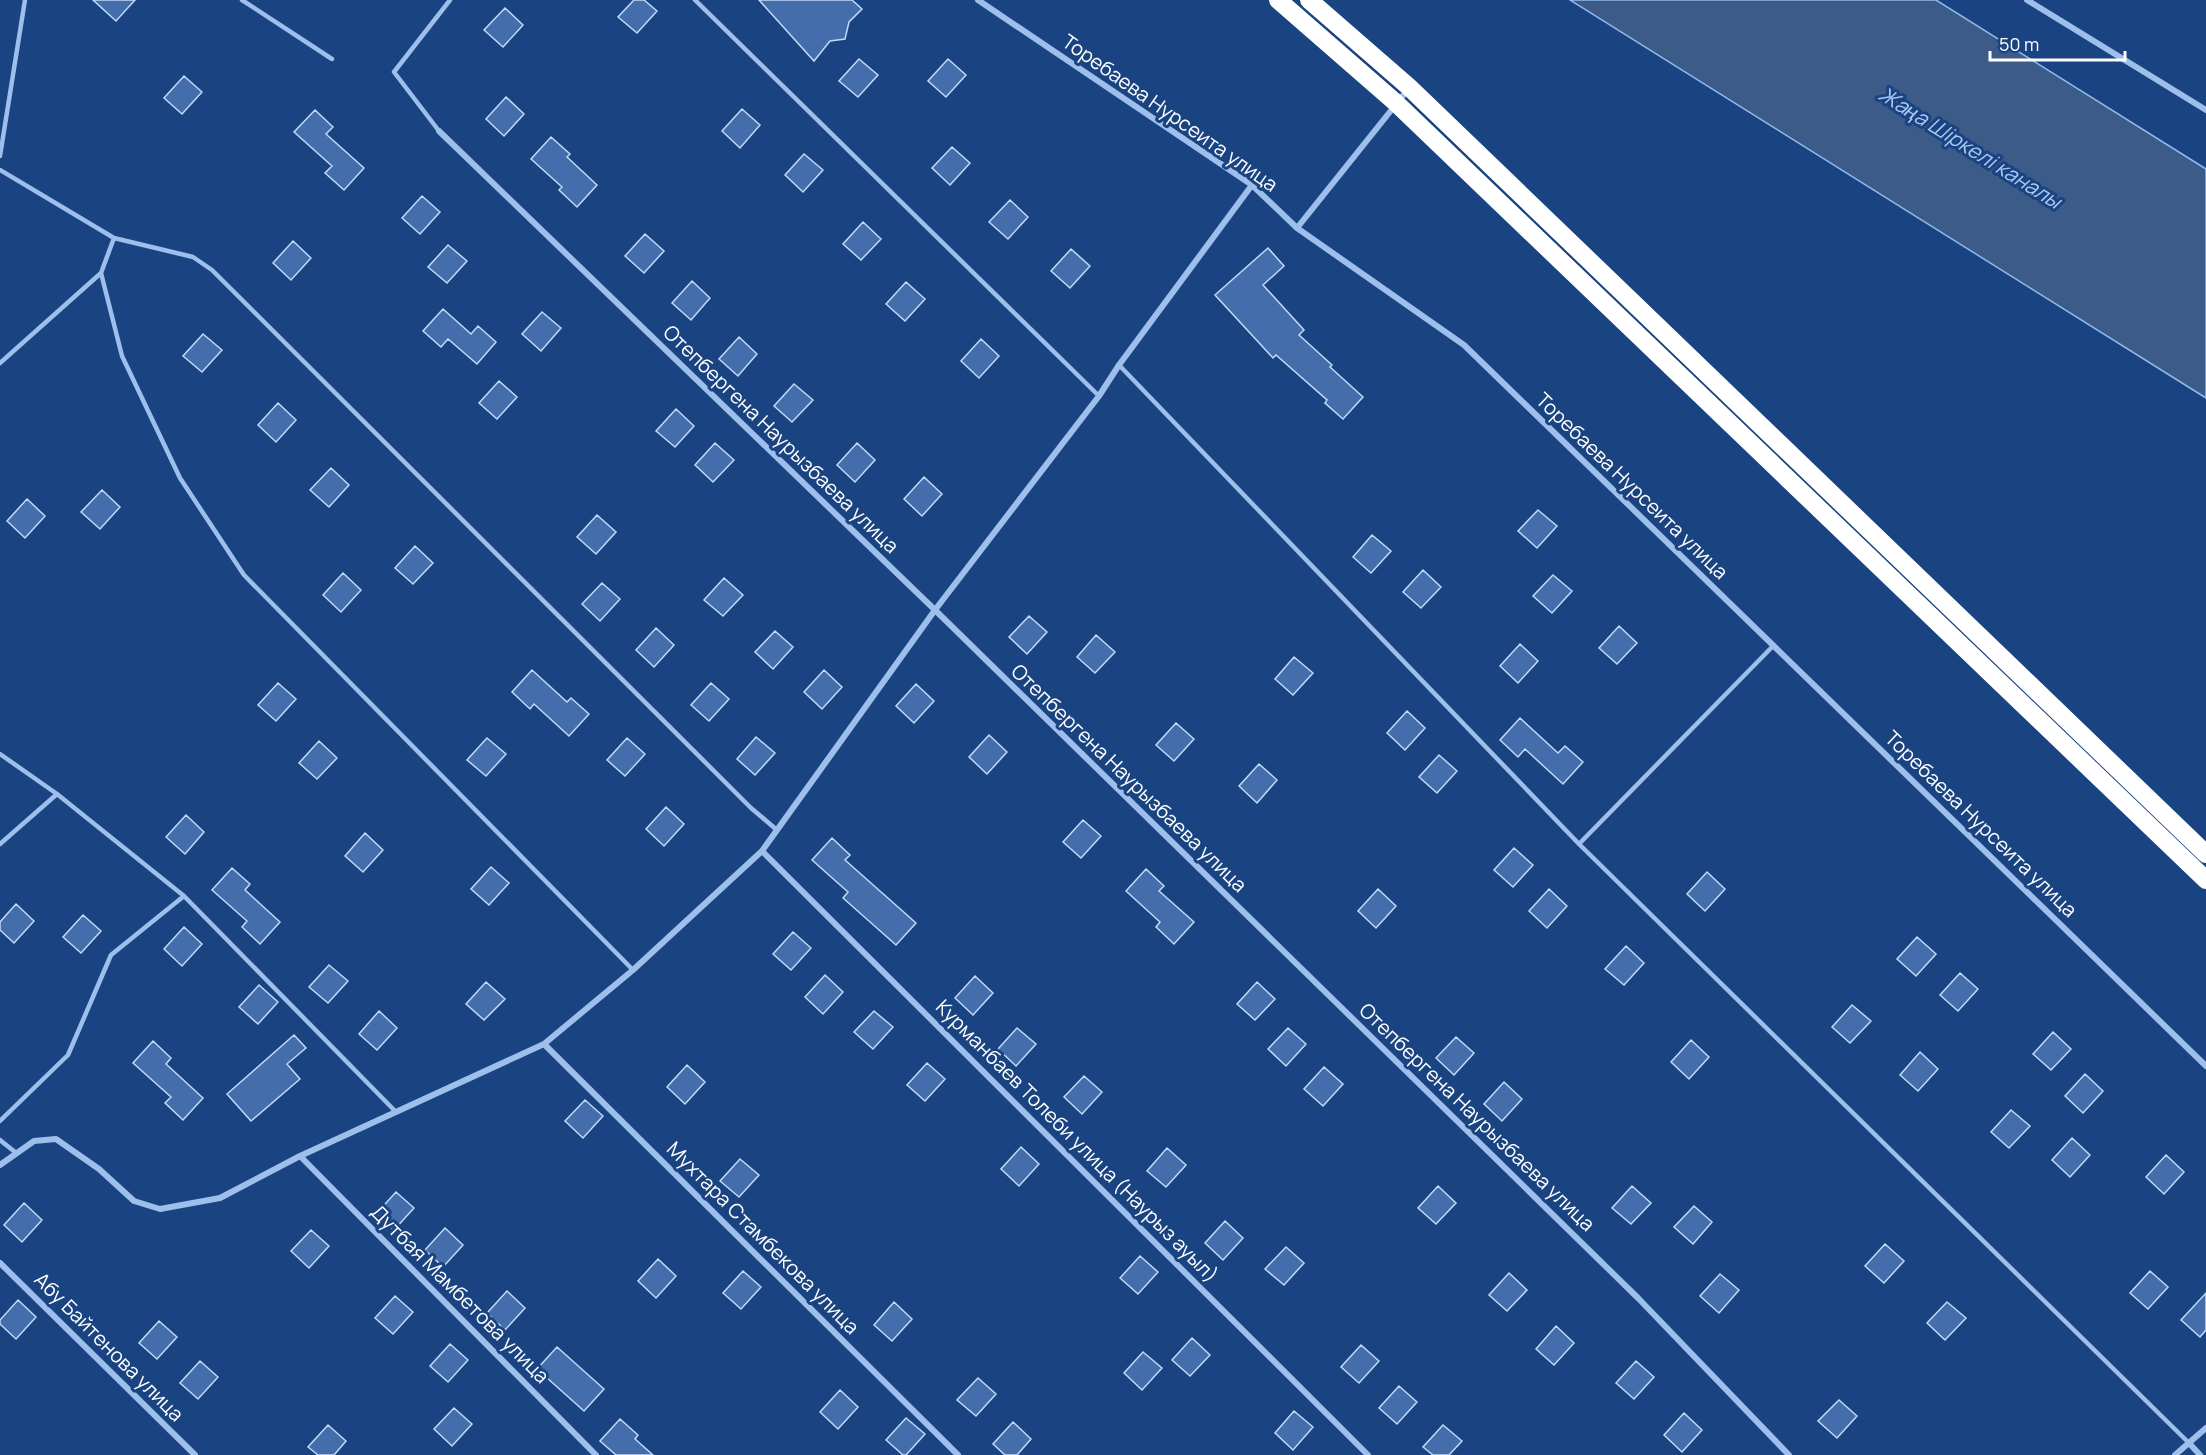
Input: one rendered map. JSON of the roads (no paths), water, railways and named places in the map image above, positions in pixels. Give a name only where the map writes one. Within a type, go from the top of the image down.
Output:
[{"type":"highway","points":[[1278,0],[1395,102],[2206,880]]},
{"type":"highway","points":[[1310,0],[1409,87],[2206,854]]},
{"type":"street","name":"Торебаева Нурсеита улица","points":[[978,0],[1252,185],[1297,228],[1464,345],[2206,1065]]},
{"type":"street","points":[[2027,0],[2206,110]]},
{"type":"street","points":[[1297,228],[1409,87]]},
{"type":"street","name":"Отепбергена Наурызбаева улица","points":[[439,131],[935,610],[1638,1298],[1789,1455]]},
{"type":"street","points":[[0,1165],[15,1152],[34,1141],[56,1139],[99,1169],[134,1201],[160,1209],[220,1197],[300,1156],[544,1044],[633,970],[762,851],[935,610],[1099,396],[1119,365],[1252,185]]},
{"type":"street","name":"Курманбаев Толеби улица (Наурыз ауыл)","points":[[762,851],[1368,1455]]},
{"type":"street","name":"Мухтара Стамбекова улица","points":[[544,1044],[958,1455]]},
{"type":"street","name":"Дутбая Мамбетова улица","points":[[300,1156],[596,1455]]},
{"type":"street","name":"Абу Байтенова улица","points":[[0,1263],[195,1455]]},
{"type":"street","points":[[2175,1455],[2206,1428]]},
{"type":"street","points":[[2189,1443],[2200,1455]]},
{"type":"lane","points":[[0,156],[25,0]]},
{"type":"lane","points":[[242,0],[332,58]]},
{"type":"lane","points":[[439,131],[394,72],[450,0]]},
{"type":"lane","points":[[695,0],[1099,396]]},
{"type":"lane","points":[[0,170],[114,238],[193,257],[212,270],[751,808],[777,830]]},
{"type":"lane","points":[[0,363],[101,273],[114,238]]},
{"type":"lane","points":[[101,273],[122,356],[180,478],[244,575],[633,970]]},
{"type":"lane","points":[[1119,365],[1579,844],[2189,1443]]},
{"type":"lane","points":[[1579,844],[1773,646]]},
{"type":"lane","points":[[0,754],[57,794],[184,896],[396,1112]]},
{"type":"lane","points":[[0,844],[57,794]]},
{"type":"lane","points":[[0,1121],[68,1055],[111,955],[184,896]]},
{"type":"lane","points":[[0,1140],[15,1152]]},
{"type":"water","name":"Жаңа Шіркелі каналы","points":[[1570,0],[1936,0],[2206,169],[2206,398]]}]
